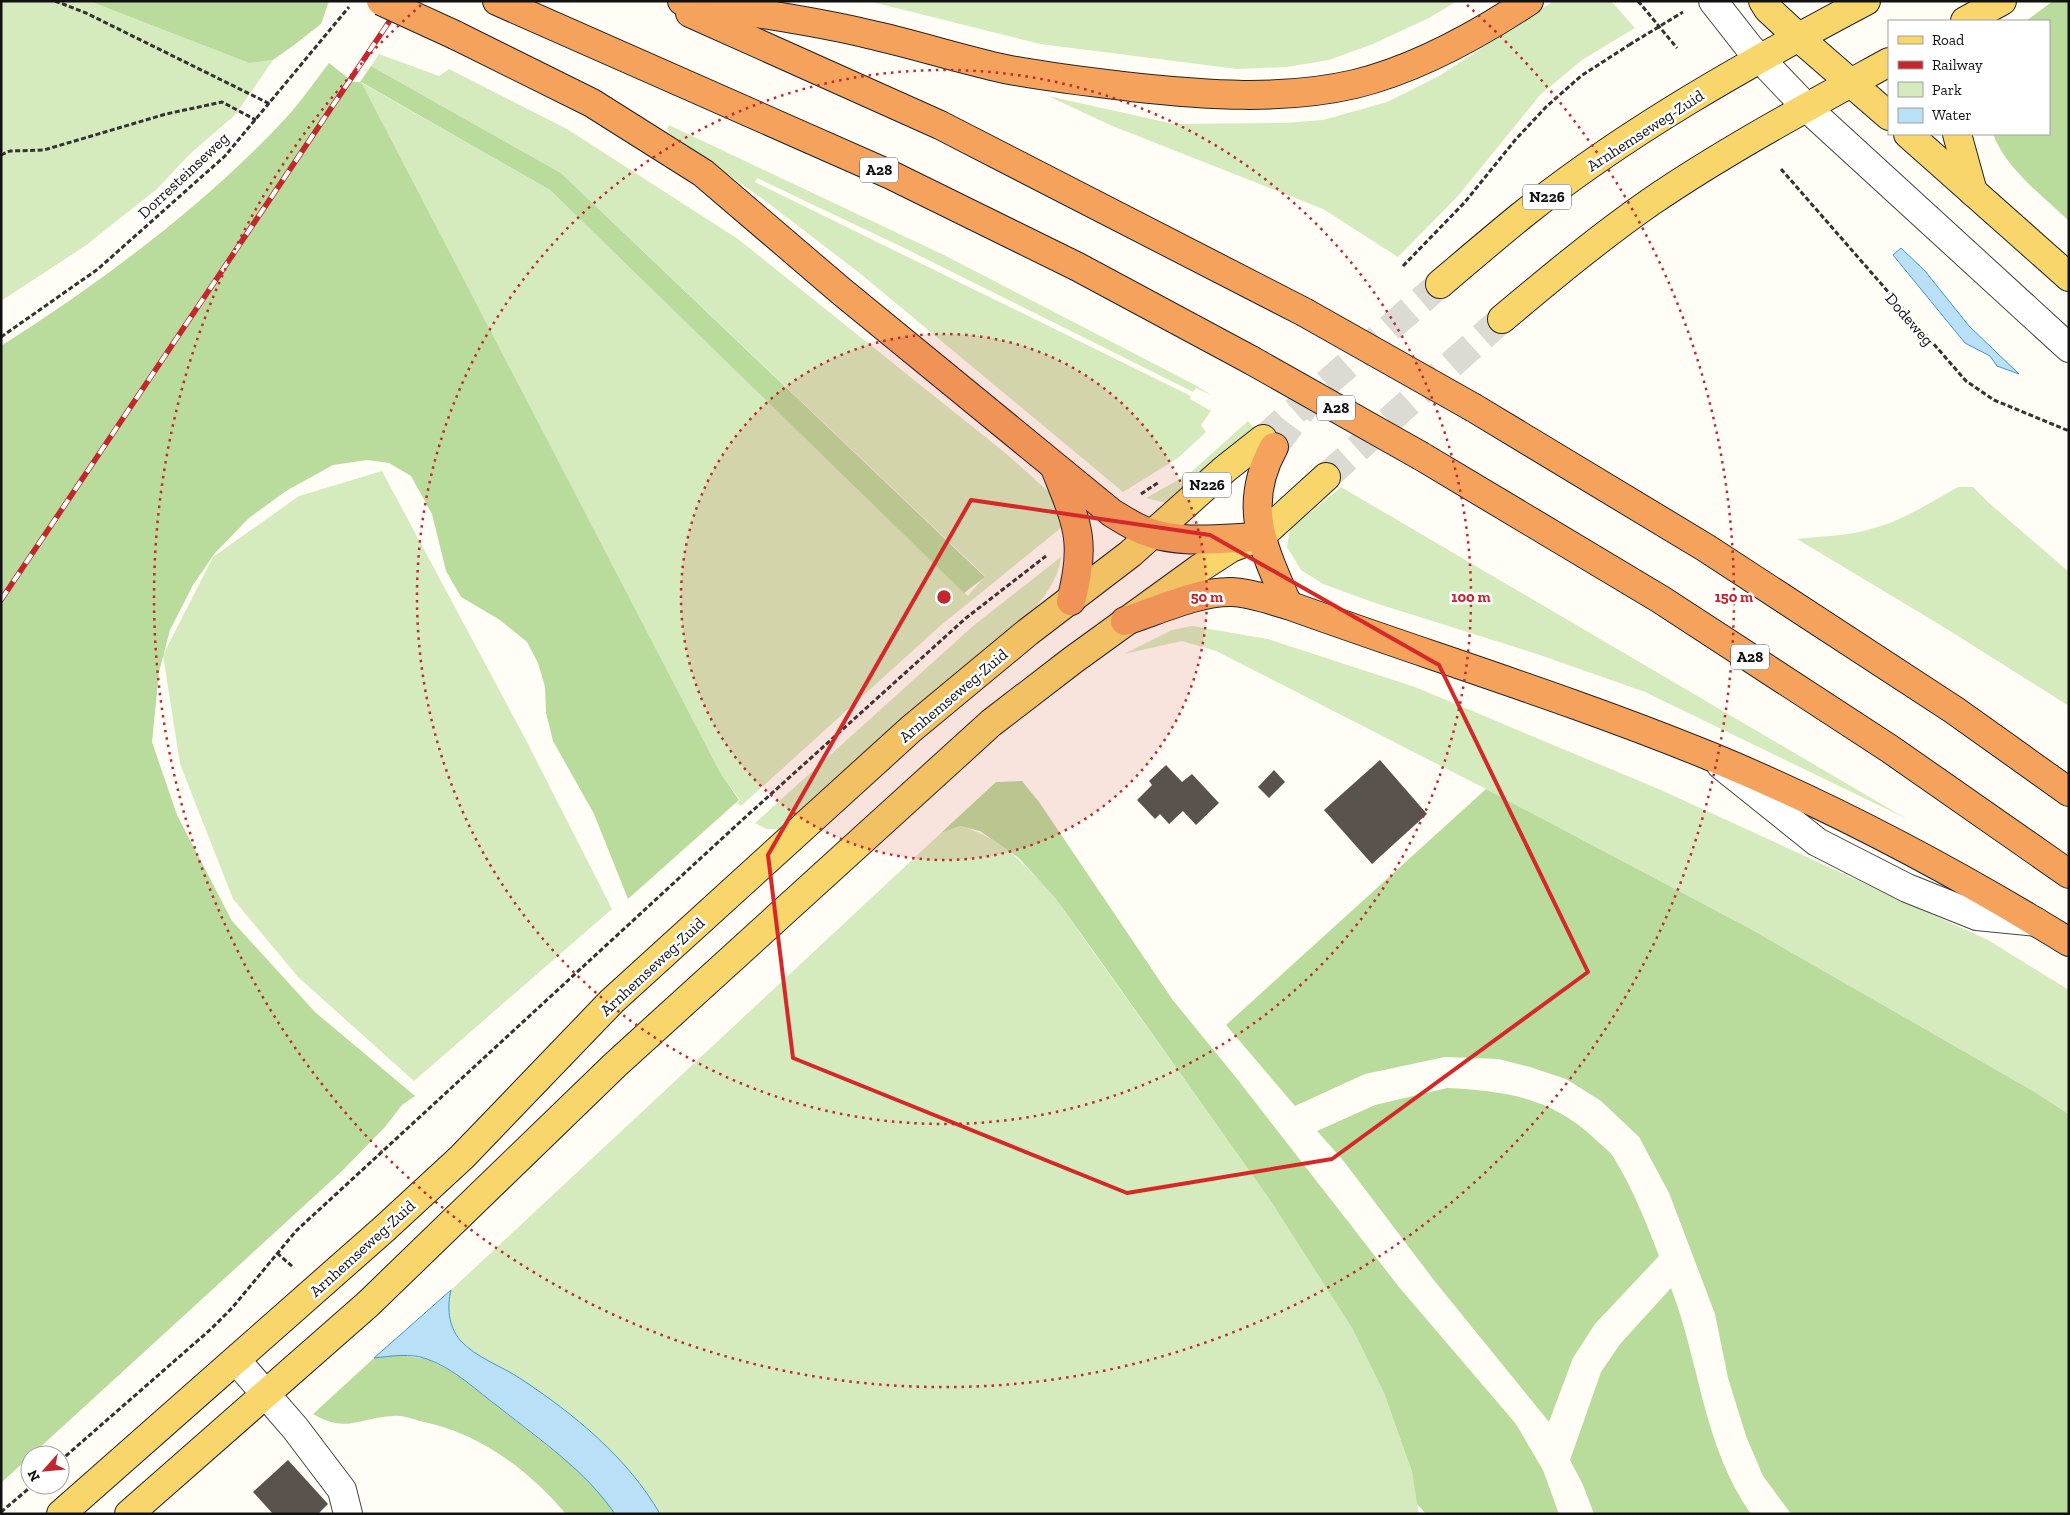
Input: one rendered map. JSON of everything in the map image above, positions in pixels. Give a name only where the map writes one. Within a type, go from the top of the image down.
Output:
[{"type":"highway","points":[[381,1],[455,35],[592,103],[703,173],[841,291],[1112,513],[1154,534],[1187,539],[1260,537]]},
{"type":"highway","name":"A28","points":[[497,1],[891,175],[1078,267],[1251,360],[1421,456],[1660,598],[1890,749],[2069,874]]},
{"type":"highway","points":[[663,1],[940,125],[1304,312],[1474,408],[1706,548],[1954,710],[2069,792]]},
{"type":"highway","points":[[682,1],[866,33],[1005,69],[1080,81],[1160,90],[1278,94],[1315,91],[1355,84],[1390,73],[1439,52],[1529,1]]},
{"type":"highway","points":[[1269,443],[1259,478],[1260,537],[1288,605]]},
{"type":"highway","points":[[1055,466],[1076,519],[1079,534],[1079,568],[1071,601]]},
{"type":"highway","points":[[1126,622],[1211,594],[1232,592],[1253,595],[1288,605],[1606,717],[1712,758],[1870,830],[2069,942]]},
{"type":"main road","points":[[1763,1],[1768,9],[1798,37],[1888,115]]},
{"type":"main road","name":"Arnhemseweg-Zuid","points":[[1440,284],[1522,215],[1660,119],[1798,37],[1866,1]]},
{"type":"main road","points":[[1969,20],[2002,1]]},
{"type":"main road","points":[[1502,319],[1560,271],[1652,201],[1715,161],[1888,63]]},
{"type":"main road","points":[[1909,135],[2069,277]]},
{"type":"main road","points":[[1957,135],[1973,192]]},
{"type":"main road","name":"Arnhemseweg-Zuid","points":[[61,1514],[384,1230],[462,1157],[612,1002],[770,857],[971,678],[1154,534],[1225,469],[1269,443]]},
{"type":"main road","points":[[129,1514],[368,1304],[615,1065],[872,829],[991,723],[1126,622],[1231,548],[1260,537],[1326,477]]},
{"type":"street","points":[[1713,1],[1760,60],[1807,108],[2069,348]]},
{"type":"street","points":[[236,1360],[295,1428],[342,1490],[348,1514]]},
{"type":"path","points":[[55,1],[86,13],[270,104]]},
{"type":"path","name":"Dorresteinseweg","points":[[1,337],[98,269],[226,156],[354,1]]},
{"type":"path","points":[[1638,1],[1678,48]]},
{"type":"path","points":[[1403,266],[1464,202],[1510,146],[1546,107],[1581,76],[1683,12]]},
{"type":"path","points":[[1,155],[10,150],[44,150],[166,114],[222,102],[256,120]]},
{"type":"path","name":"Dodeweg","points":[[1781,169],[1966,381],[1994,400],[2069,431]]},
{"type":"path","points":[[1112,513],[1166,477]]},
{"type":"path","points":[[70,1452],[211,1329],[232,1308],[296,1231],[704,855],[966,618],[1033,565],[1079,534]]},
{"type":"path","points":[[276,1253],[296,1270]]},
{"type":"path","points":[[1,1512],[21,1495]]},
{"type":"highlighted area","points":[[971,500],[1210,535],[1439,665],[1588,972],[1332,1159],[1127,1193],[793,1058],[768,855]]},
{"type":"green space","points":[[1,1],[89,1],[249,63],[273,60],[236,114],[191,153],[157,189],[85,246],[1,301]]},
{"type":"green space","points":[[89,1],[329,1],[321,24],[294,45],[273,60],[249,63]]},
{"type":"green space","points":[[868,1],[1457,1],[1429,18],[1373,44],[1329,60],[1287,67],[1237,69],[1040,44]]},
{"type":"green space","points":[[1554,1],[1611,1],[1635,28],[1582,60],[1540,95],[1458,196],[1398,257],[1323,209],[1110,125],[1048,96],[1174,124],[1283,123],[1323,120],[1387,102],[1439,76]]},
{"type":"green space","points":[[2053,1],[2069,1],[2069,221],[2016,170],[1999,147],[1993,135],[2050,135],[2050,20],[2027,20]]},
{"type":"green space","points":[[379,54],[439,76],[449,69],[567,129],[738,239],[1009,456],[1053,496],[1063,521],[1062,527],[940,626],[741,806],[737,803],[740,800],[720,772],[360,82],[550,190],[968,596],[985,576],[561,173],[371,66]]},
{"type":"green space","points":[[329,63],[353,82],[360,82],[371,66],[561,173],[985,577],[964,593],[550,190],[361,82],[720,772],[739,800],[628,899],[594,814],[553,741],[546,713],[545,687],[538,663],[527,642],[500,620],[461,597],[446,571],[432,514],[411,476],[389,463],[367,460],[333,465],[286,491],[249,518],[215,553],[193,585],[170,630],[159,672],[152,742],[177,815],[232,921],[315,1012],[415,1096],[402,1105],[385,1127],[342,1171],[43,1445],[20,1445],[20,1466],[1,1483],[1,346],[76,296],[150,242],[220,183],[253,152],[302,99]]},
{"type":"green space","points":[[669,125],[944,255],[1197,386],[1211,395],[1196,388],[1193,392],[898,245],[757,178],[755,182],[1191,396],[1190,399],[1211,411],[1201,425],[1206,432],[1178,458],[1123,492],[862,275],[763,199],[670,134],[667,129]]},
{"type":"green space","points":[[1248,421],[1254,428],[1170,504],[1146,498],[1189,474]]},
{"type":"green space","points":[[382,471],[526,740],[612,909],[414,1081],[298,977],[233,899],[180,764],[163,655],[213,557],[299,496]]},
{"type":"green space","points":[[1341,487],[1907,819],[1645,692],[1537,654],[1375,603],[1323,584],[1301,570],[1287,547],[1290,529]]},
{"type":"green space","points":[[1958,487],[1973,487],[2069,572],[2069,706],[1942,626],[1797,539],[1855,533],[1885,525]]},
{"type":"green space","points":[[1061,557],[1051,586],[1032,611],[784,829],[766,829],[755,823],[973,626]]},
{"type":"green space","points":[[1192,626],[1268,639],[1415,687],[1661,790],[1988,940],[2069,990],[2069,1114],[2033,1091],[1749,928],[1486,789],[1216,651],[1182,641],[1124,654],[1172,630]]},
{"type":"green space","points":[[1022,781],[1039,802],[1172,999],[1238,1080],[1399,1287],[1516,1424],[1543,1470],[1559,1514],[1426,1514],[1417,1504],[1412,1472],[1384,1393],[1352,1328],[1270,1200],[1087,942],[1055,898],[1019,858],[980,831],[960,826],[941,833],[996,782]]},
{"type":"green space","points":[[1486,789],[1749,928],[2033,1091],[2069,1114],[2069,1514],[1791,1514],[1763,1476],[1746,1436],[1728,1378],[1715,1314],[1669,1193],[1639,1137],[1601,1101],[1566,1079],[1530,1067],[1498,1059],[1445,1057],[1365,1074],[1295,1106],[1226,1025]]},
{"type":"green space","points":[[960,826],[975,831],[1002,846],[1024,865],[1055,898],[1270,1200],[1352,1328],[1384,1393],[1412,1472],[1419,1514],[660,1514],[632,1474],[580,1422],[514,1374],[474,1352],[460,1340],[451,1322],[449,1303],[451,1290],[941,833]]},
{"type":"green space","points":[[1447,1088],[1488,1091],[1526,1099],[1544,1105],[1578,1125],[1608,1150],[1614,1158],[1633,1194],[1659,1256],[1595,1324],[1573,1358],[1549,1422],[1433,1279],[1342,1159],[1317,1131],[1375,1105]]},
{"type":"green space","points":[[1671,1288],[1681,1316],[1704,1404],[1722,1461],[1735,1488],[1751,1514],[1594,1514],[1583,1485],[1570,1460],[1601,1372],[1620,1344]]},
{"type":"green space","points":[[400,1355],[427,1359],[455,1373],[568,1462],[601,1493],[615,1514],[566,1514],[535,1482],[501,1455],[463,1434],[442,1427],[397,1416],[344,1424],[325,1420],[313,1414],[374,1358]]},
{"type":"water","points":[[1901,248],[1925,271],[1969,326],[2019,374],[1997,366],[1990,356],[1965,343],[1893,255]]},
{"type":"water","points":[[451,1290],[449,1303],[451,1322],[460,1340],[474,1352],[514,1374],[580,1422],[632,1474],[660,1514],[615,1514],[590,1484],[562,1457],[447,1368],[427,1359],[414,1356],[374,1358]]},
{"type":"building","points":[[1380,760],[1427,814],[1372,864],[1324,810]]},
{"type":"building","points":[[1166,765],[1182,782],[1192,774],[1219,803],[1196,825],[1183,811],[1169,824],[1160,814],[1155,819],[1137,800],[1152,785],[1149,781]]},
{"type":"building","points":[[1274,770],[1285,782],[1269,798],[1258,787]]},
{"type":"building","points":[[288,1460],[328,1504],[318,1514],[273,1514],[253,1492]]},
{"type":"tunnel","points":[[1263,439],[1440,284]]},
{"type":"tunnel","points":[[1326,477],[1502,319]]},
{"type":"tunnel","points":[[1274,447],[1311,398]]},
{"type":"railway","points":[[1,600],[403,1]]}]
